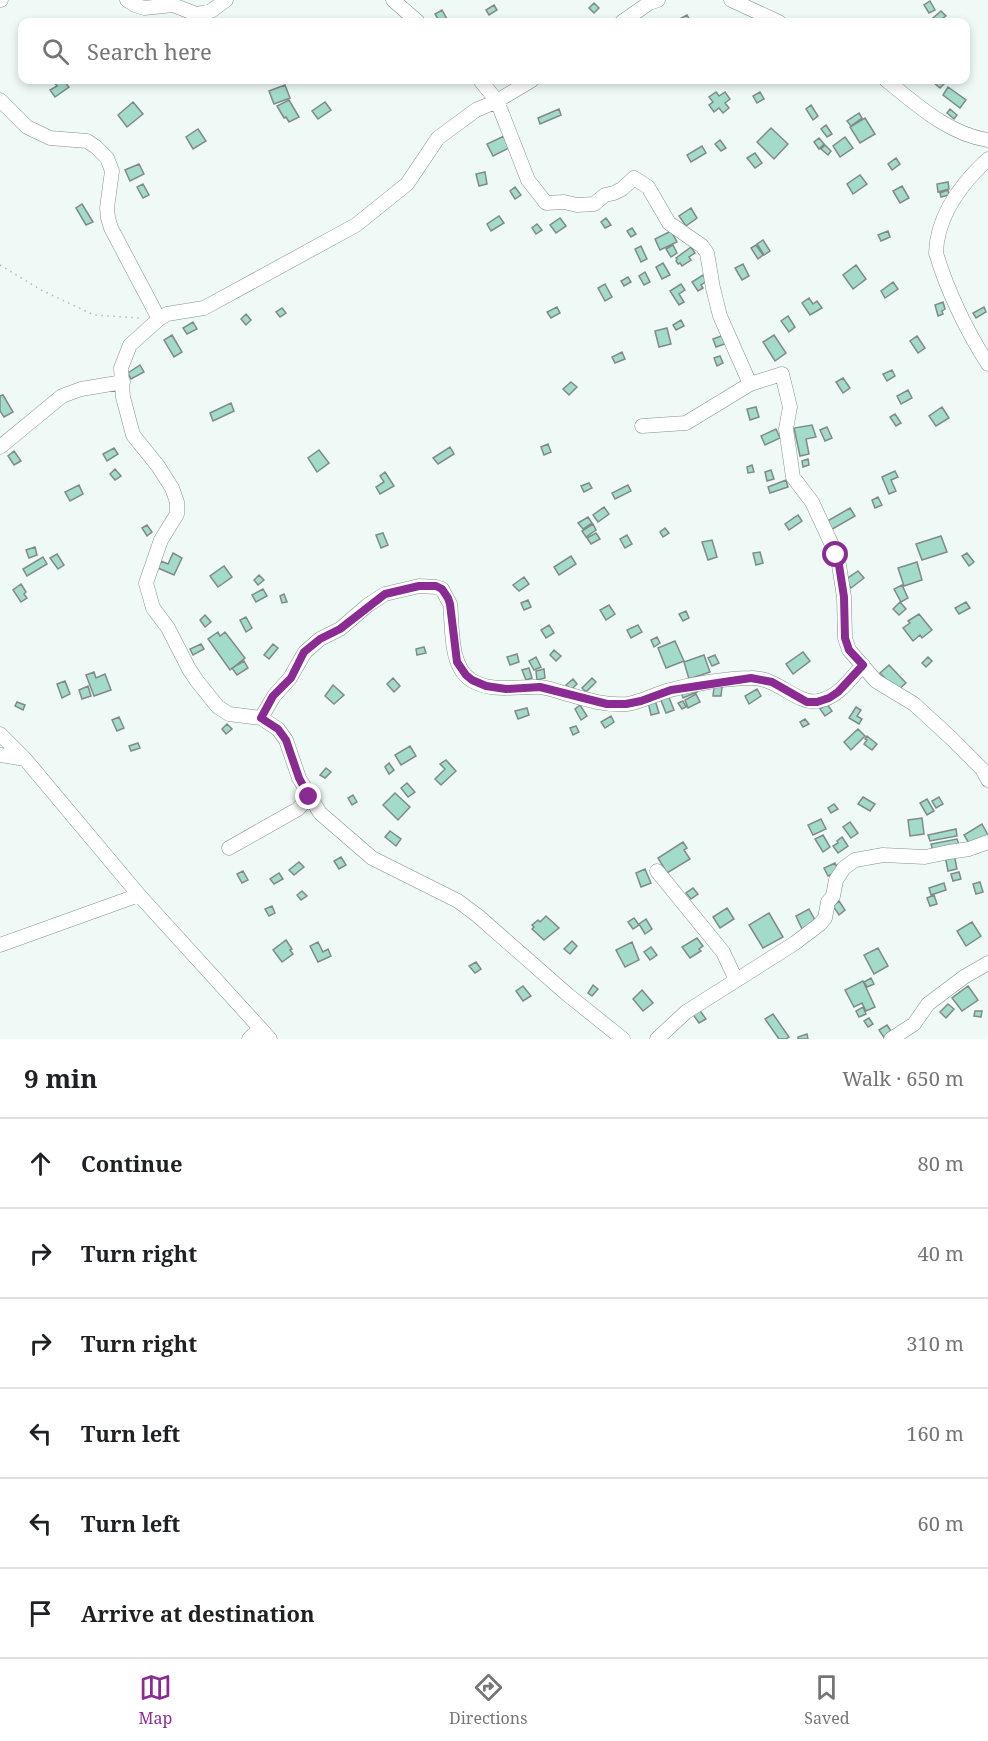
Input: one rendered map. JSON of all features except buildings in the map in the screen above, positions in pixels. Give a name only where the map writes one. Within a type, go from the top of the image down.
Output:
[{"type":"street","points":[[127,0],[144,8],[173,5],[196,14],[211,11],[226,0]]},
{"type":"street","points":[[393,0],[413,18]]},
{"type":"street","points":[[627,18],[635,0]]},
{"type":"street","points":[[628,18],[658,0]]},
{"type":"street","points":[[731,0],[770,18]]},
{"type":"street","points":[[483,84],[497,101],[528,180],[546,203],[594,204],[605,195],[622,189],[634,178],[648,187],[669,223],[702,246],[707,253],[720,315],[750,384]]},
{"type":"street","points":[[525,84],[497,101],[476,110],[438,138],[407,184],[356,225],[204,308],[167,314],[159,319],[130,345],[121,368],[123,397],[133,435],[158,466],[172,488],[177,502],[177,514],[161,540],[146,583],[153,608],[176,642],[189,669],[219,707],[229,714],[261,718],[278,729],[286,740],[299,778],[320,813],[372,858],[458,901],[623,1039]]},
{"type":"street","points":[[891,84],[920,108],[948,126],[979,139],[988,140]]},
{"type":"street","points":[[0,100],[27,127],[50,138],[87,141],[107,158],[112,171],[107,208],[111,228],[159,319]]},
{"type":"street","points":[[988,159],[974,172],[942,219],[936,253],[957,307],[988,364]]},
{"type":"street","points":[[642,426],[686,423],[750,384],[782,374],[790,407],[786,429],[793,477],[812,502],[836,555],[844,597],[845,638],[849,650],[876,681],[914,704],[951,738],[982,769],[988,780]]},
{"type":"street","points":[[0,447],[62,396],[81,389],[123,382]]},
{"type":"street","points":[[261,718],[273,696],[291,678],[304,652],[320,639],[340,629],[385,594],[419,586],[436,586],[442,589],[450,604],[457,662],[472,680],[486,686],[506,689],[540,687],[607,704],[626,704],[671,690],[751,678],[772,682],[807,702],[817,702],[838,692],[863,665]]},
{"type":"street","points":[[0,734],[25,759],[139,895],[270,1039]]},
{"type":"street","points":[[0,755],[25,759]]},
{"type":"street","points":[[229,848],[298,809],[309,797]]},
{"type":"street","points":[[657,1039],[686,1012],[795,943],[820,924],[825,918],[828,902],[833,896],[836,880],[844,868],[855,860],[884,855],[925,857],[969,849],[988,842]]},
{"type":"street","points":[[657,872],[723,952],[736,980]]},
{"type":"street","points":[[0,945],[139,895]]},
{"type":"street","points":[[891,1039],[914,1024],[928,1004],[988,963]]},
{"type":"street","points":[[249,1039],[260,1028]]},
{"type":"path","points":[[0,265],[41,290],[94,315],[159,319]]},
{"type":"route","points":[[309,797],[299,778],[286,740],[278,729],[261,718],[273,696],[291,678],[304,652],[320,639],[340,629],[385,594],[419,586],[436,586],[442,589],[450,604],[457,662],[472,680],[486,686],[506,689],[540,687],[607,704],[626,704],[671,690],[712,682],[751,678],[772,682],[807,702],[817,702],[838,692],[863,665],[849,650],[845,638],[844,597],[836,555]]}]
